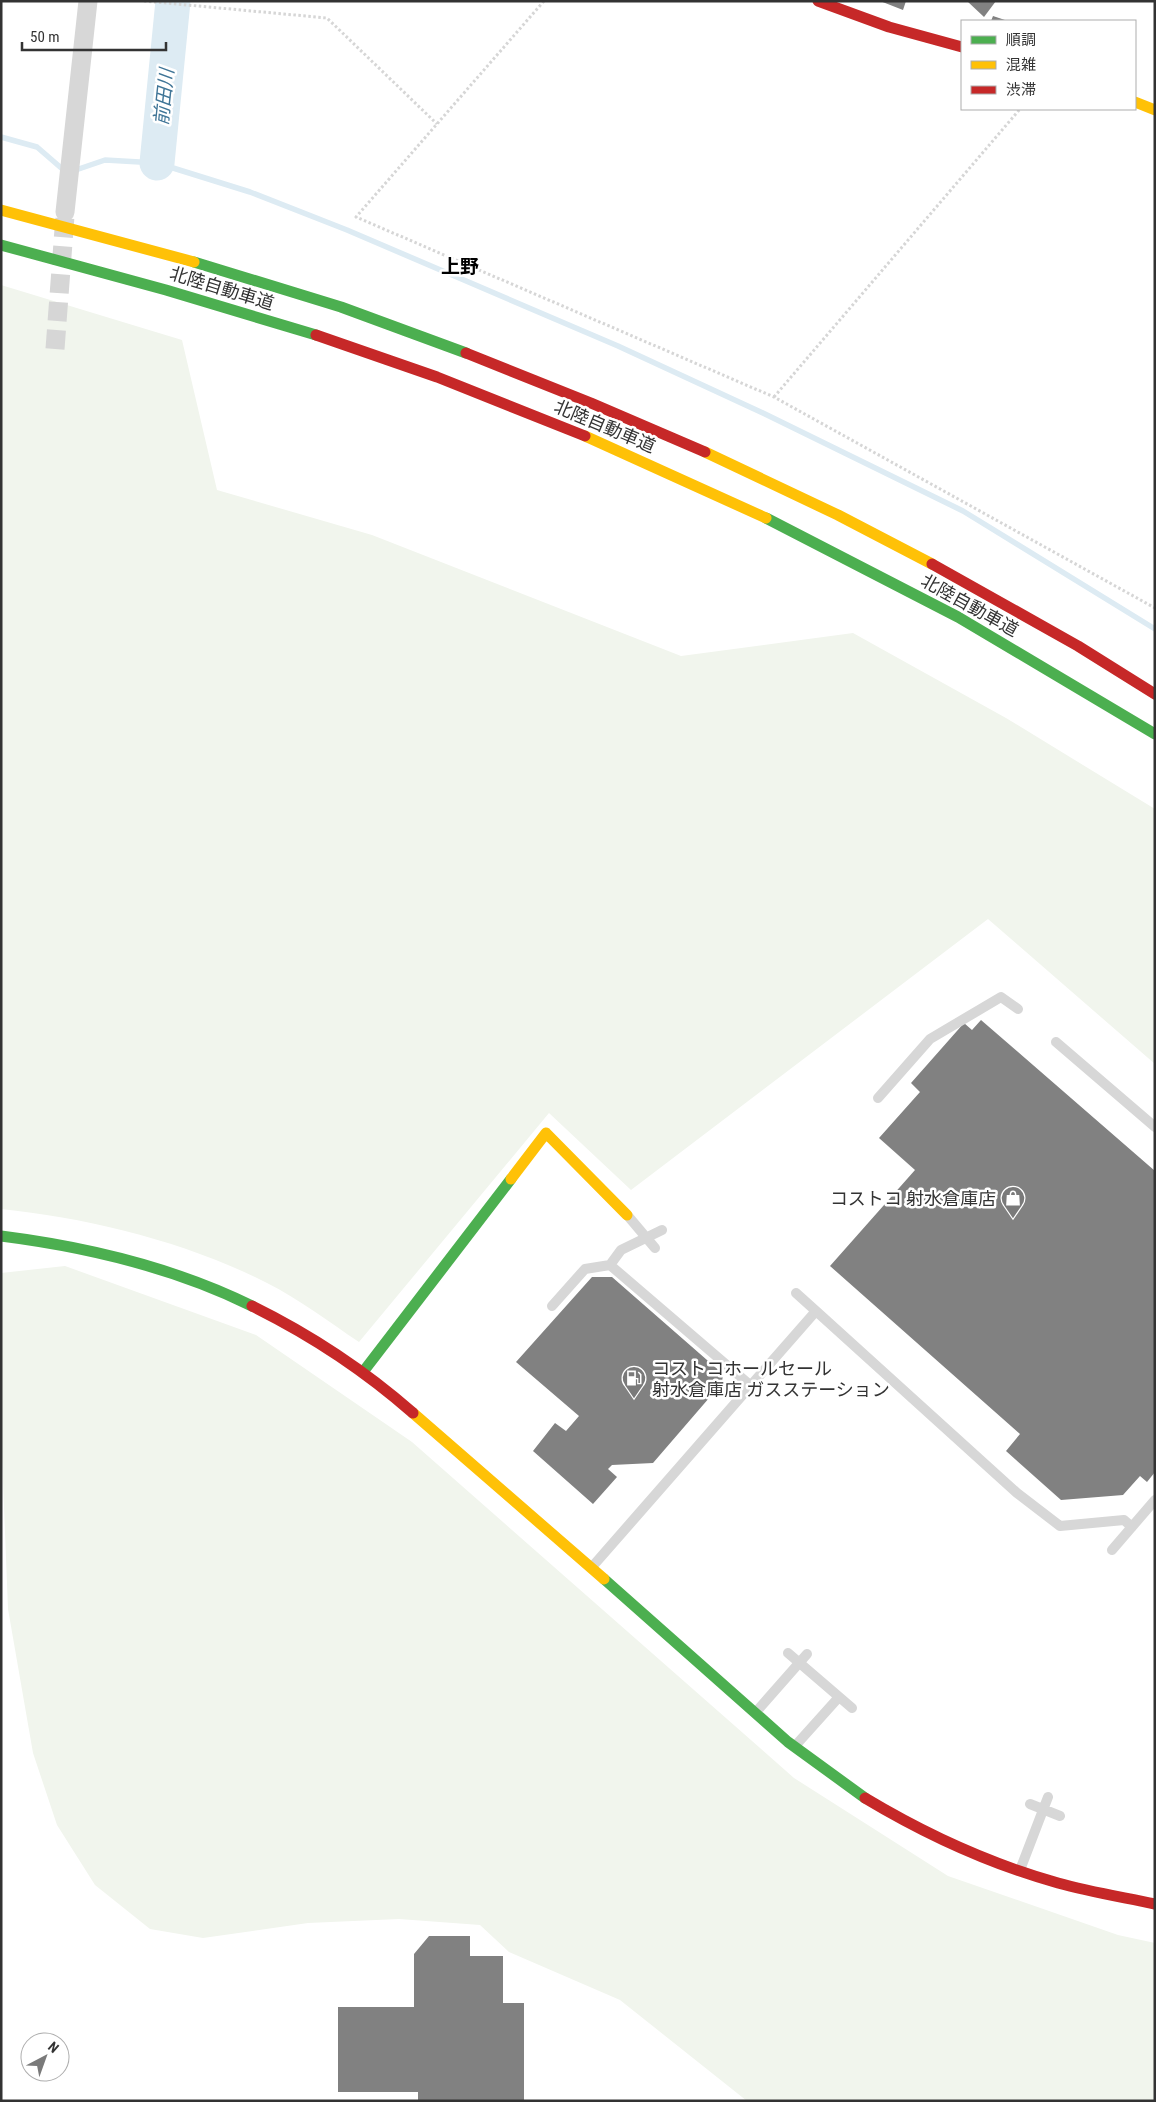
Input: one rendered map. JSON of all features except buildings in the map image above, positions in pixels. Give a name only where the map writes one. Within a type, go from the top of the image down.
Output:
[{"type":"main road","points":[[818,1],[844,13],[904,32],[961,47]]},
{"type":"main road","points":[[1136,102],[1155,110]]},
{"type":"main road","points":[[1,198],[260,275],[342,308]]},
{"type":"main road","name":"北陸自動車道","points":[[1,210],[98,234],[342,308],[560,390],[682,441],[879,536],[994,597],[1155,694]]},
{"type":"main road","name":"北陸自動車道","points":[[1,245],[209,301],[332,340],[571,430],[772,520],[872,571],[1079,687],[1155,734]]},
{"type":"main road","points":[[363,1372],[546,1133],[627,1215]]},
{"type":"main road","points":[[1,1236],[38,1240],[101,1251],[159,1267],[226,1294],[296,1330],[363,1372],[592,1568],[755,1713],[813,1762],[856,1791],[900,1818],[967,1851],[1044,1879],[1155,1904]]},
{"type":"street","points":[[65,212],[88,1]]},
{"type":"lane","points":[[878,1098],[930,1039],[1001,997],[1018,1009]]},
{"type":"lane","points":[[1056,1042],[1155,1127]]},
{"type":"lane","points":[[627,1215],[654,1248]]},
{"type":"lane","points":[[552,1306],[585,1269],[610,1265],[621,1250],[647,1239],[662,1230]]},
{"type":"lane","points":[[610,1265],[750,1385]]},
{"type":"lane","points":[[796,1293],[1017,1493],[1060,1526],[1124,1520],[1132,1527]]},
{"type":"lane","points":[[592,1568],[816,1311]]},
{"type":"lane","points":[[1112,1550],[1155,1500]]},
{"type":"lane","points":[[788,1653],[852,1708]]},
{"type":"lane","points":[[755,1713],[807,1654]]},
{"type":"lane","points":[[795,1746],[839,1697]]},
{"type":"lane","points":[[1020,1870],[1048,1797]]},
{"type":"lane","points":[[1030,1804],[1060,1816]]},
{"type":"path","points":[[144,1],[327,18],[437,124]]},
{"type":"path","points":[[544,1],[356,217],[774,397],[1155,608]]},
{"type":"path","points":[[774,397],[1019,110]]},
{"type":"shaded area","points":[[1,285],[182,340],[217,490],[372,535],[681,656],[853,633],[1006,718],[1155,809],[1155,1064],[988,919],[631,1190],[549,1113],[359,1342],[279,1289],[204,1255],[137,1234],[103,1226],[1,1209]]},
{"type":"shaded area","points":[[65,1266],[256,1335],[412,1442],[794,1778],[948,1876],[1118,1935],[1155,1943],[1155,2101],[747,2101],[620,2000],[509,1952],[480,1925],[399,1919],[308,1923],[203,1938],[150,1929],[95,1885],[57,1825],[33,1753],[8,1609],[1,1431],[1,1273]]},
{"type":"waterway","name":"前田川","points":[[157,163],[173,1]]},
{"type":"waterway","points":[[1,137],[37,147],[67,173],[105,160],[157,163],[250,192],[347,230],[618,346],[765,414],[963,511],[1155,629]]},
{"type":"tunnel","points":[[55,349],[65,216]]},
{"type":"traffic: fast","points":[[1,245],[166,290],[316,335]]},
{"type":"traffic: fast","points":[[194,262],[341,307],[466,353]]},
{"type":"traffic: fast","points":[[766,518],[958,617],[1155,734]]},
{"type":"traffic: fast","points":[[363,1372],[511,1179]]},
{"type":"traffic: fast","points":[[1,1236],[66,1246],[130,1260],[192,1280],[252,1306]]},
{"type":"traffic: fast","points":[[604,1579],[788,1742],[865,1798]]},
{"type":"traffic: slow","points":[[1136,102],[1155,110]]},
{"type":"traffic: slow","points":[[1,210],[194,262]]},
{"type":"traffic: slow","points":[[585,436],[766,518]]},
{"type":"traffic: slow","points":[[705,452],[838,515],[932,564]]},
{"type":"traffic: slow","points":[[511,1179],[546,1133],[627,1215]]},
{"type":"traffic: slow","points":[[413,1413],[604,1579]]},
{"type":"traffic: jam","points":[[818,1],[889,27],[961,47]]},
{"type":"traffic: jam","points":[[316,335],[437,377],[585,436]]},
{"type":"traffic: jam","points":[[466,353],[591,403],[705,452]]},
{"type":"traffic: jam","points":[[932,564],[1078,646],[1155,694]]},
{"type":"traffic: jam","points":[[252,1306],[336,1354],[413,1413]]},
{"type":"traffic: jam","points":[[865,1798],[935,1836],[1008,1867],[1070,1886],[1155,1904]]},
{"type":"place","name":"コストコ 射水倉庫店","points":[[1013,1219]]},
{"type":"place","name":"コストコホールセール 射水倉庫店 ガスステーション","points":[[634,1399]]},
{"type":"district","name":"上野","points":[[460,266]]}]
